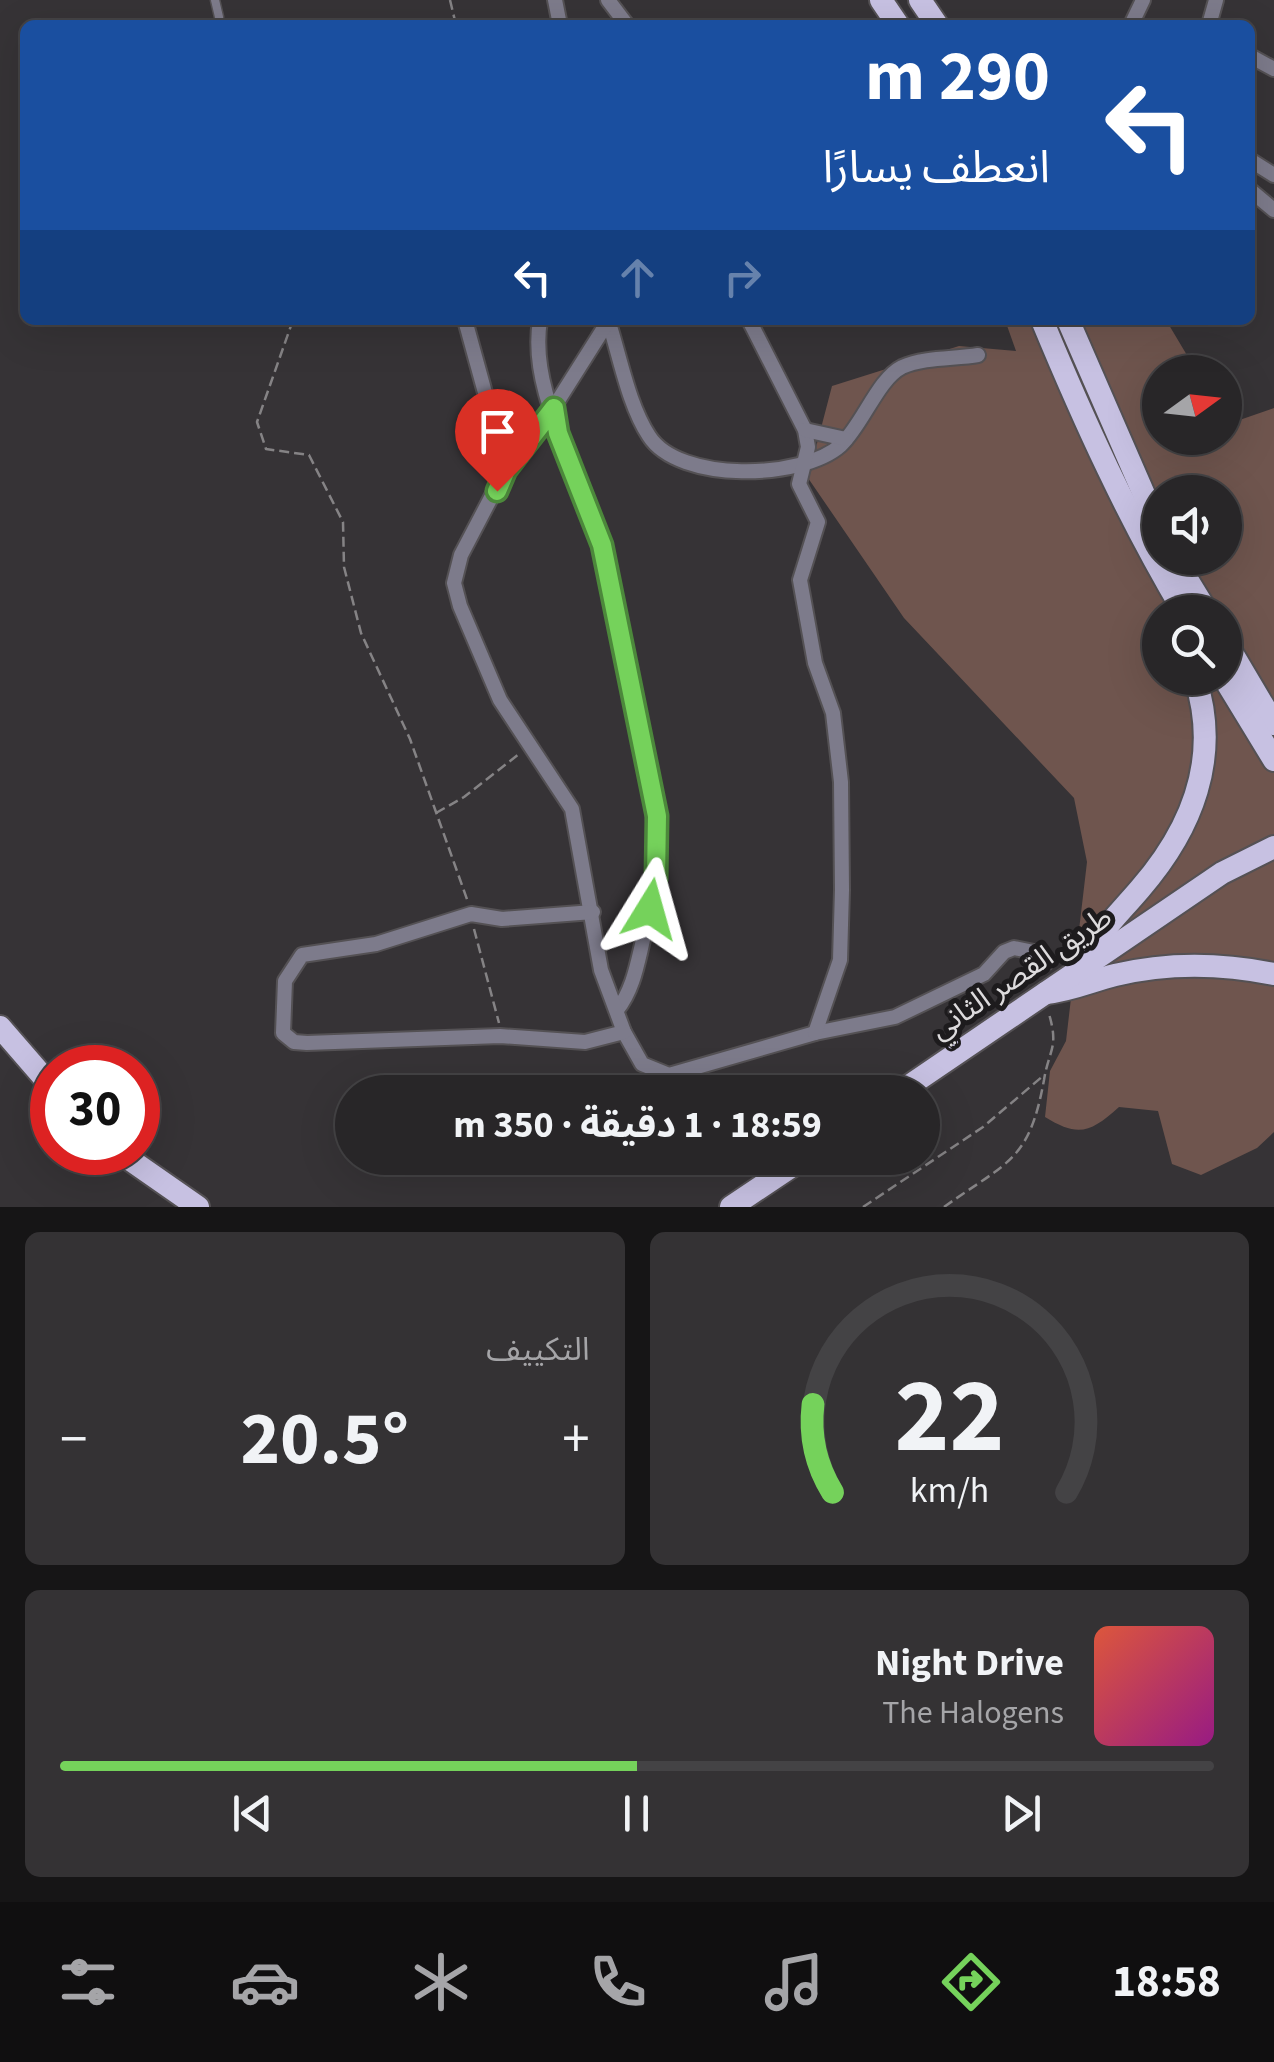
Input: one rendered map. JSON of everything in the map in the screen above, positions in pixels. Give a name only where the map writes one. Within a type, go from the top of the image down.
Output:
[{"type":"main road","points":[[1044,325],[1101,461],[1133,552],[1157,595]]},
{"type":"main road","points":[[1070,325],[1142,490]]},
{"type":"main road","points":[[1101,461],[1137,534],[1174,595]]},
{"type":"main road","points":[[1242,658],[1274,693]]},
{"type":"main road","points":[[1242,668],[1274,724]]},
{"type":"main road","points":[[1080,968],[1094,938],[1172,850],[1200,793],[1206,739],[1198,695]]},
{"type":"main road","points":[[1234,695],[1274,760]]},
{"type":"main road","name":"طريق القصر الثاني","points":[[925,1075],[1222,872],[1274,846]]},
{"type":"main road","points":[[1043,993],[1080,989],[1112,976],[1172,964],[1274,974]]},
{"type":"main road","points":[[0,1027],[30,1062]]},
{"type":"main road","points":[[152,1175],[198,1207]]},
{"type":"main road","points":[[731,1207],[779,1175]]},
{"type":"street","points":[[467,325],[506,470]]},
{"type":"street","points":[[540,325],[539,344],[558,433],[602,545],[657,816],[656,878],[650,909],[631,987],[617,1010]]},
{"type":"street","points":[[605,325],[554,408],[506,470],[461,556],[454,583],[500,700],[576,820],[601,970],[624,1032],[642,1064],[669,1075],[815,1034],[870,1024],[923,1006],[984,974],[1004,952],[1014,948],[1034,952],[1047,962]]},
{"type":"street","points":[[610,325],[642,424],[668,455],[732,470],[800,467],[846,439],[894,372],[914,363],[978,354]]},
{"type":"street","points":[[752,325],[806,430],[808,448],[800,467],[799,484],[818,522],[800,580],[815,663],[833,714],[841,782],[840,960],[815,1034]]},
{"type":"street","points":[[806,430],[846,439]]},
{"type":"street","points":[[592,912],[502,919],[470,914],[376,944],[302,955],[285,980],[283,1032],[294,1042],[307,1043],[500,1036],[585,1042],[624,1032]]},
{"type":"lane","points":[[215,0],[219,18]]},
{"type":"path","points":[[291,325],[257,422],[266,449],[309,454],[343,522],[344,567],[356,616],[410,739],[470,914],[500,1036]]},
{"type":"path","points":[[434,813],[464,798],[532,746]]},
{"type":"path","points":[[944,1207],[1028,1142],[1056,1038],[1043,993]]},
{"type":"path","points":[[863,1207],[982,1127],[1044,1075]]},
{"type":"shaded area","points":[[1007,325],[1169,325],[1187,355],[1142,355],[1142,455],[1242,455],[1242,419],[1274,408],[1274,1132],[1257,1148],[1201,1175],[1172,1164],[1158,1111],[1119,1107],[1092,1127],[1076,1130],[1045,1117],[1050,1071],[1066,1041],[1087,862],[1074,798],[904,618],[808,478],[832,386],[959,346],[1016,351]]},
{"type":"route","points":[[497,491],[506,470],[554,408],[558,433],[584,490],[602,545],[657,816],[656,878],[650,909]]}]
